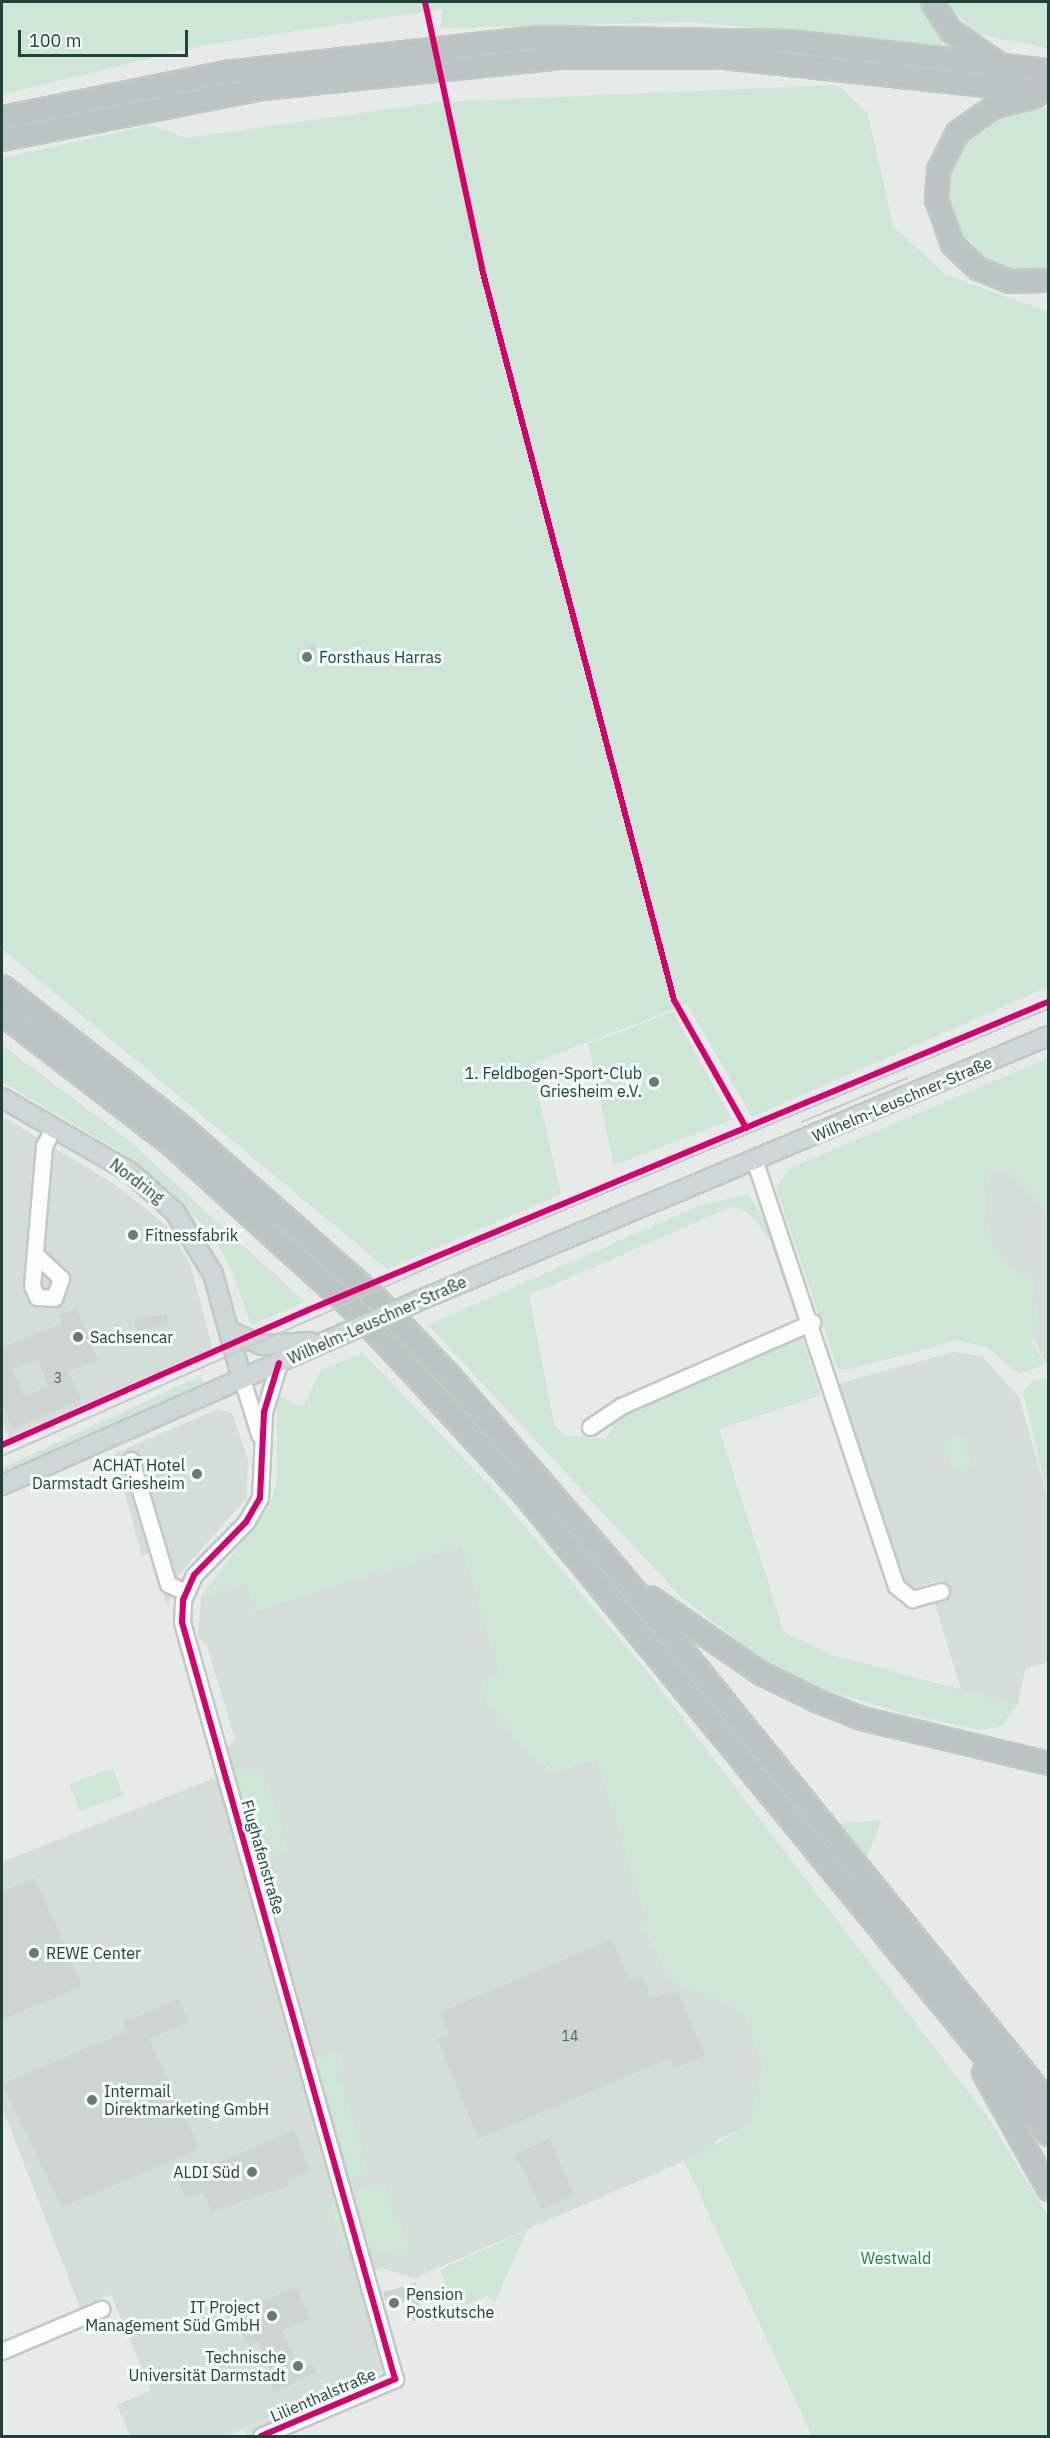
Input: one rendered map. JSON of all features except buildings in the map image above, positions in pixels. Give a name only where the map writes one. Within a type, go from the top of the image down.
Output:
[{"type":"highway","points":[[933,2],[950,30],[1000,65]]},
{"type":"highway","points":[[2,117],[225,72],[537,37],[730,38],[1048,70]]},
{"type":"highway","points":[[2,139],[262,88],[563,57],[723,57],[1048,93]]},
{"type":"highway","points":[[1048,93],[994,106],[967,122],[942,158],[936,192],[946,233],[977,268],[1010,281],[1048,280]]},
{"type":"highway","points":[[2,986],[185,1129],[376,1298],[625,1579],[1048,2102]]},
{"type":"highway","points":[[2,1014],[172,1145],[354,1311],[524,1494],[960,2030],[1048,2134]]},
{"type":"highway","points":[[625,1579],[761,1673],[816,1700],[861,1718],[1048,1763]]},
{"type":"highway","points":[[960,2030],[1048,2189]]},
{"type":"main road","name":"Wilhelm-Leuschner-Straße","points":[[2,1485],[418,1301],[755,1162],[1048,1036]]},
{"type":"main road","name":"Nordring","points":[[2,1098],[129,1172],[175,1212],[206,1259],[242,1379]]},
{"type":"main road","points":[[229,1331],[262,1345],[334,1338]]},
{"type":"street","points":[[35,1254],[44,1146],[52,1128]]},
{"type":"street","points":[[755,1162],[762,1195],[782,1233],[896,1586],[912,1599],[940,1591]]},
{"type":"street","points":[[590,1427],[621,1406],[812,1322]]},
{"type":"street","points":[[131,1460],[168,1584],[185,1592],[200,1568],[253,1514],[263,1489],[266,1401],[279,1363]]},
{"type":"street","points":[[242,1379],[263,1449]]},
{"type":"street","name":"Flughafenstraße","points":[[185,1592],[185,1638],[395,2379]]},
{"type":"street","points":[[2,2351],[100,2309]]},
{"type":"street","name":"Lilienthalstraße","points":[[261,2436],[395,2379]]},
{"type":"shaded area","points":[[2,1116],[117,1186],[166,1225],[190,1264],[211,1342],[211,1349],[9,1437],[2,1420]]},
{"type":"shaded area","points":[[991,1169],[1005,1169],[1048,1213],[1048,1370],[989,1232],[984,1205]]},
{"type":"shaded area","points":[[953,1352],[982,1356],[1019,1397],[1048,1498],[1048,1662],[1025,1669],[1018,1705],[962,1692],[933,1598],[942,1595],[937,1581],[904,1592],[837,1384]]},
{"type":"shaded area","points":[[218,1409],[232,1413],[248,1460],[247,1498],[176,1578],[168,1607],[150,1553],[142,1556],[114,1454]]},
{"type":"shaded area","points":[[462,1545],[500,1675],[534,1760],[555,1772],[597,1759],[646,1917],[644,1927],[670,1979],[743,2011],[763,2063],[750,2125],[715,2141],[717,2147],[415,2278],[381,2268],[361,2274],[385,2368],[227,2436],[130,2436],[117,2405],[151,2390],[111,2295],[80,2308],[2,2107],[2,1862],[232,1771],[226,1749],[235,1739],[207,1646],[198,1638],[201,1596],[246,1582],[255,1611]]},
{"type":"green space","points":[[2,2],[925,2],[956,47],[692,22],[441,28],[442,9],[204,45],[2,95]]},
{"type":"green space","points":[[946,2],[1048,2],[1048,48],[976,34]]},
{"type":"green space","points":[[837,85],[867,112],[894,227],[945,274],[1048,312],[1048,987],[752,1117],[687,1004],[531,1064],[561,1194],[387,1269],[2,949],[2,158],[151,125],[187,138],[439,102]]},
{"type":"green space","points":[[1048,108],[1048,270],[1017,272],[982,257],[958,233],[948,206],[949,172],[962,143],[986,121],[1021,109]]},
{"type":"green space","name":"1. Feldbogen-Sport-Club Griesheim e.V.","points":[[673,1012],[732,1120],[614,1165],[588,1044]]},
{"type":"green space","points":[[2,1045],[127,1139],[305,1302],[251,1325],[232,1271],[210,1231],[128,1156],[2,1082]]},
{"type":"green space","points":[[1048,1058],[1048,1213],[1005,1169],[991,1169],[984,1205],[989,1232],[1010,1270],[1032,1277],[1040,1326],[1032,1340],[1045,1365],[1019,1374],[989,1349],[958,1340],[848,1370],[837,1368],[776,1188],[790,1168]]},
{"type":"green space","points":[[748,1195],[768,1224],[797,1320],[769,1238],[748,1213],[734,1206],[529,1295],[554,1424],[564,1435],[605,1439],[626,1409],[801,1334],[821,1395],[719,1429],[784,1632],[832,1655],[1018,1705],[1001,1726],[980,1730],[905,1714],[817,1687],[767,1663],[680,1596],[428,1325],[703,1204]]},
{"type":"green space","name":"Westwald","points":[[363,1353],[495,1491],[645,1669],[989,2119],[1048,2216],[1048,2436],[812,2436],[684,2161],[750,2125],[763,2063],[743,2011],[670,1980],[644,1926],[646,1917],[597,1759],[556,1771],[534,1760],[487,1705],[481,1680],[500,1675],[462,1545],[254,1611],[246,1582],[201,1596],[270,1506],[277,1480],[277,1395],[303,1407],[321,1370]]},
{"type":"green space","points":[[200,1376],[203,1383],[2,1475],[2,1468]]},
{"type":"green space","points":[[1048,1377],[1048,1498],[1023,1392],[1032,1381]]},
{"type":"green space","points":[[962,1435],[972,1467],[955,1472],[944,1443]]},
{"type":"green space","points":[[245,1767],[247,1772],[263,1767],[288,1849],[258,1858],[232,1771]]},
{"type":"green space","points":[[113,1768],[123,1795],[80,1811],[70,1784]]},
{"type":"green space","points":[[882,1820],[866,1859],[839,1824],[843,1823]]},
{"type":"green space","points":[[339,2052],[344,2068],[335,2071],[339,2085],[343,2086],[368,2170],[376,2169],[351,2178],[316,2059]]},
{"type":"green space","points":[[384,2183],[414,2256],[375,2250],[368,2242],[354,2192]]},
{"type":"green space","points":[[340,2202],[352,2245],[344,2249],[329,2207]]},
{"type":"green space","points":[[527,2230],[495,2302],[487,2296],[456,2308],[440,2270]]},
{"type":"green space","points":[[385,2368],[365,2386],[248,2436],[242,2430]]},
{"type":"tram line","points":[[2,1456],[468,1250],[1048,1009]]},
{"type":"tram line","points":[[802,1122],[907,1078]]},
{"type":"cycle path","points":[[425,2],[482,269],[674,1000],[746,1128]]},
{"type":"cycle path","points":[[2,1445],[308,1310],[1048,1002]]},
{"type":"cycle path","points":[[261,2436],[395,2379],[182,1622],[183,1600],[194,1575],[246,1522],[260,1498],[264,1412],[279,1363]]},
{"type":"place","name":"Forsthaus Harras","points":[[307,657]]},
{"type":"place","name":"1. Feldbogen-Sport-Club Griesheim e.V.","points":[[654,1082]]},
{"type":"place","name":"Fitnessfabrik","points":[[133,1235]]},
{"type":"place","name":"Sachsencar","points":[[78,1337]]},
{"type":"place","name":"ACHAT Hotel Darmstadt Griesheim","points":[[197,1474]]},
{"type":"place","name":"REWE Center","points":[[34,1953]]},
{"type":"place","name":"Intermail Direktmarketing GmbH","points":[[92,2100]]},
{"type":"place","name":"ALDI Süd","points":[[252,2172]]},
{"type":"place","name":"Pension Postkutsche","points":[[394,2303]]},
{"type":"place","name":"IT Project Management Süd GmbH","points":[[272,2316]]},
{"type":"place","name":"Technische Universität Darmstadt","points":[[298,2366]]}]
